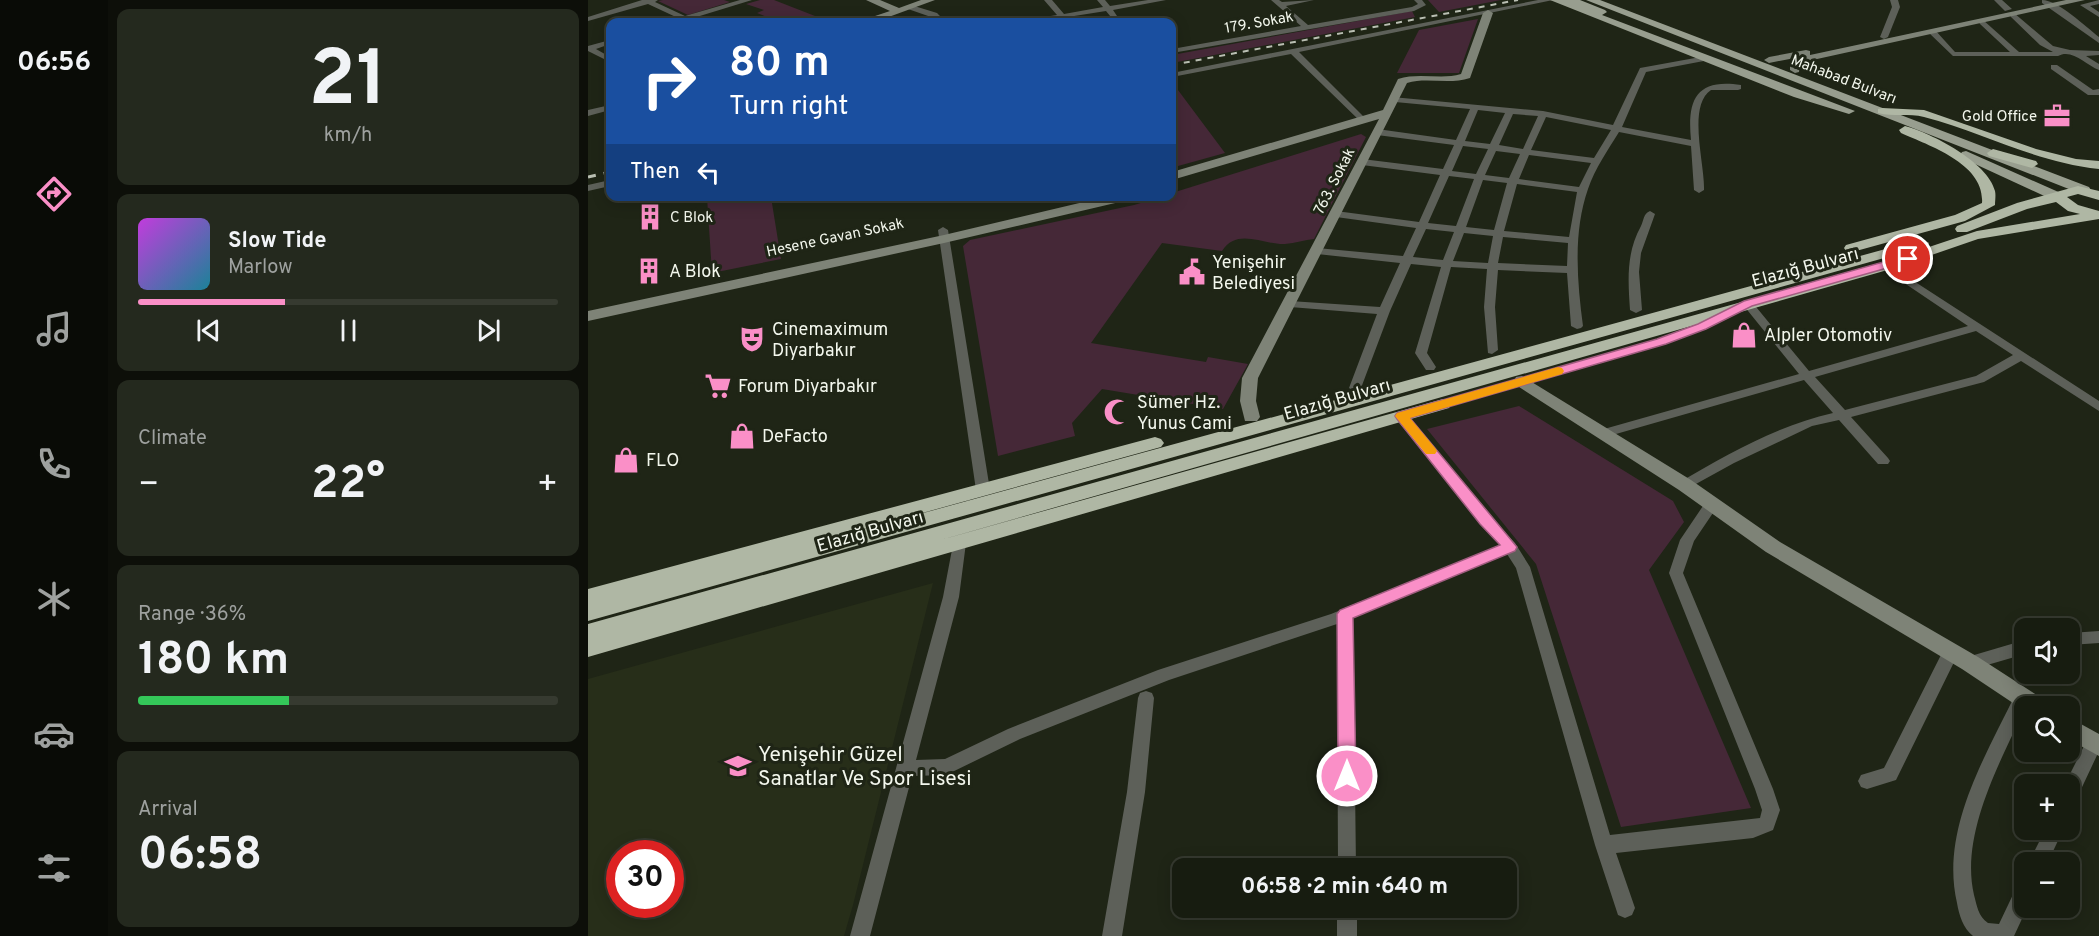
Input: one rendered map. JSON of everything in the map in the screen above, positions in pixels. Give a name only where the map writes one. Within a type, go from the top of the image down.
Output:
[{"type":"highway","points":[[1882,111],[1923,113],[2052,159],[2099,165]]},
{"type":"highway","points":[[1699,294],[1788,266],[1960,218],[1988,205],[1989,192],[1980,174],[1961,159],[1905,130]]},
{"type":"highway","points":[[1993,153],[2056,170],[2099,174]]},
{"type":"highway","points":[[2085,190],[2099,186]]},
{"type":"highway","points":[[2085,190],[2099,196]]},
{"type":"highway","name":"Elazığ Bulvarı","points":[[588,613],[1809,272],[1935,239],[2022,206],[2058,197],[2066,192],[2085,190]]},
{"type":"highway","points":[[2058,197],[2073,208],[2099,215]]},
{"type":"highway","points":[[2022,206],[2041,206],[2056,212],[2058,217],[2046,222]]},
{"type":"highway","name":"Elazığ Bulvarı","points":[[588,632],[1886,266],[1974,235],[2099,215]]},
{"type":"highway","points":[[588,597],[1636,310],[1699,294],[1809,272]]},
{"type":"highway","points":[[588,648],[1662,341],[1702,326],[1748,304]]},
{"type":"main road","points":[[1556,0],[1798,95],[1905,130]]},
{"type":"main road","name":"Mahabad Bulvarı","points":[[1570,0],[1905,130],[2058,197]]},
{"type":"main road","name":"Mahabad Bulvarı","points":[[1591,0],[2085,190]]},
{"type":"main road","points":[[1610,0],[1871,99],[1882,111]]},
{"type":"main road","points":[[2010,176],[2040,180],[2042,178],[2033,169]]},
{"type":"street","points":[[588,19],[650,0],[683,18]]},
{"type":"street","points":[[697,18],[748,0]]},
{"type":"street","points":[[871,0],[899,11]]},
{"type":"street","points":[[879,18],[930,0]]},
{"type":"street","points":[[1048,0],[1062,16]]},
{"type":"street","points":[[1101,0],[1115,18]]},
{"type":"street","points":[[1050,18],[1162,0]]},
{"type":"street","points":[[1278,2],[1310,0]]},
{"type":"street","points":[[1176,74],[1549,0]]},
{"type":"street","points":[[1884,37],[1896,7],[1894,0]]},
{"type":"street","points":[[1998,0],[2038,40],[2056,51],[2067,54]]},
{"type":"street","points":[[1769,60],[2011,12],[2049,2],[2080,0]]},
{"type":"street","points":[[1278,2],[1307,28]]},
{"type":"street","points":[[2049,2],[2099,41]]},
{"type":"street","points":[[2099,2],[2084,4],[2099,15]]},
{"type":"street","name":"179. Sokak","points":[[1176,50],[1414,9],[1420,3]]},
{"type":"street","points":[[911,7],[937,18]]},
{"type":"street","points":[[1795,70],[1795,64],[1805,59],[1983,22],[2011,12]]},
{"type":"street","name":"763. Sokak","points":[[1251,417],[1248,401],[1250,378],[1395,99],[1402,81],[1409,78],[1466,76],[1488,13]]},
{"type":"street","points":[[1983,22],[2017,54]]},
{"type":"street","points":[[1932,32],[1953,54],[2099,53]]},
{"type":"street","points":[[589,48],[606,43]]},
{"type":"street","points":[[589,48],[606,58]]},
{"type":"street","points":[[1294,52],[1361,119]]},
{"type":"street","points":[[2078,54],[2099,68]]},
{"type":"street","points":[[588,60],[602,56]]},
{"type":"street","points":[[1577,326],[1572,292],[1577,214],[1583,190],[1596,161],[1616,129],[1643,70],[1706,58]]},
{"type":"street","points":[[2054,67],[2091,93],[2099,92]]},
{"type":"street","points":[[1699,190],[1701,179],[1694,115],[1700,97],[1706,89],[1712,87],[1738,87]]},
{"type":"street","points":[[1395,99],[1544,114],[1696,144]]},
{"type":"street","points":[[1355,388],[1384,311],[1475,108]]},
{"type":"street","points":[[588,113],[606,109]]},
{"type":"street","points":[[1430,367],[1421,352],[1447,264],[1480,176],[1495,147],[1509,111]]},
{"type":"street","points":[[1176,175],[1386,113]]},
{"type":"street","points":[[1492,350],[1490,328],[1493,266],[1498,233],[1513,180],[1544,114]]},
{"type":"street","points":[[1176,183],[1347,129],[1596,161]]},
{"type":"street","points":[[1362,162],[1583,190]]},
{"type":"street","points":[[588,188],[606,184]]},
{"type":"street","name":"Hesene Gavan Sokak","points":[[588,308],[943,235],[1069,201]]},
{"type":"street","points":[[588,316],[943,235],[1104,201]]},
{"type":"street","points":[[1336,214],[1424,226],[1575,241]]},
{"type":"street","points":[[1636,310],[1633,277],[1635,258],[1650,214]]},
{"type":"street","points":[[943,235],[983,490]]},
{"type":"street","points":[[1317,251],[1447,264],[1573,270]]},
{"type":"street","points":[[1886,266],[2099,407]]},
{"type":"street","points":[[1290,304],[1384,311]]},
{"type":"street","points":[[1748,304],[1808,377],[1883,461]]},
{"type":"street","points":[[1602,434],[1731,396],[1808,377],[1976,327]]},
{"type":"street","points":[[1685,485],[1770,440],[1808,423],[1890,404],[1980,379],[2020,356]]},
{"type":"street","points":[[1522,381],[1685,485],[1773,547],[1970,663],[2019,696]]},
{"type":"street","points":[[1401,416],[1485,520],[1510,547],[1523,567],[1604,845],[1625,908]]},
{"type":"street","points":[[1604,845],[1753,829],[1767,825],[1771,810],[1764,789],[1676,573],[1687,540],[1712,504]]},
{"type":"street","points":[[860,936],[951,597],[959,543]]},
{"type":"street","points":[[905,768],[946,767],[1014,734],[1164,675],[1345,614],[1510,547]]},
{"type":"street","points":[[1345,614],[1347,858]]},
{"type":"street","points":[[2080,638],[2099,637]]},
{"type":"street","points":[[1970,663],[2014,650]]},
{"type":"street","points":[[1867,781],[1890,774],[1951,652]]},
{"type":"street","points":[[1112,936],[1136,792],[1146,698]]},
{"type":"street","points":[[2014,728],[1981,789],[1964,839],[1960,872],[1963,899],[1978,931],[1993,936],[2005,934],[2014,915]]},
{"type":"street","points":[[2080,735],[2096,745],[2080,775]]},
{"type":"street","points":[[1347,918],[1347,936]]},
{"type":"shaded area","points":[[724,0],[730,2],[688,15],[658,1]]},
{"type":"shaded area","points":[[760,0],[774,0],[815,16],[811,18],[769,18],[757,13],[764,10],[746,4]]},
{"type":"shaded area","points":[[1428,0],[1501,0],[1439,12]]},
{"type":"shaded area","points":[[1412,11],[1415,17],[1176,62],[1176,54]]},
{"type":"shaded area","points":[[1478,19],[1459,73],[1397,73],[1419,30]]},
{"type":"shaded area","points":[[1176,87],[1225,153],[1178,166],[1176,163]]},
{"type":"shaded area","points":[[1361,134],[1366,137],[1314,239],[1285,244],[1251,239],[1235,240],[1222,251],[1162,243],[1091,343],[1206,362],[1208,357],[1248,364],[1223,409],[1102,389],[1072,423],[1075,436],[998,456],[963,246],[970,240],[1148,201],[1176,201],[1176,192]]},
{"type":"shaded area","points":[[707,201],[772,201],[781,259],[712,273]]},
{"type":"shaded area","points":[[1519,406],[1673,501],[1684,522],[1649,570],[1751,808],[1621,827],[1536,564],[1427,429]]},
{"type":"shaded area","name":"Yenişehir Güzel Sanatlar Ve Spor Lisesi","points":[[933,583],[844,936],[588,936],[588,679]]},
{"type":"railway","points":[[1176,64],[1518,0]]},
{"type":"railway","points":[[588,177],[606,173]]},
{"type":"slow traffic","points":[[1431,451],[1401,416],[1558,371]]},
{"type":"place","name":"Gold Office","points":[[2057,116]]},
{"type":"place","name":"C Blok","points":[[650,217]]},
{"type":"place","name":"A Blok","points":[[649,271]]},
{"type":"place","name":"Yenişehir Belediyesi","points":[[1192,272]]},
{"type":"place","name":"Alpler Otomotiv","points":[[1744,335]]},
{"type":"place","name":"Cinemaximum Diyarbakır","points":[[752,339]]},
{"type":"place","name":"Forum Diyarbakır","points":[[718,386]]},
{"type":"place","name":"Sümer Hz. Yunus Cami","points":[[1117,412]]},
{"type":"place","name":"DeFacto","points":[[742,436]]},
{"type":"place","name":"FLO","points":[[626,460]]},
{"type":"place","name":"Yenişehir Güzel Sanatlar Ve Spor Lisesi","points":[[738,766]]},
{"type":"route","points":[[1347,776],[1345,614],[1510,547],[1485,520],[1401,416],[1662,341],[1702,326],[1748,304],[1908,259]]}]
